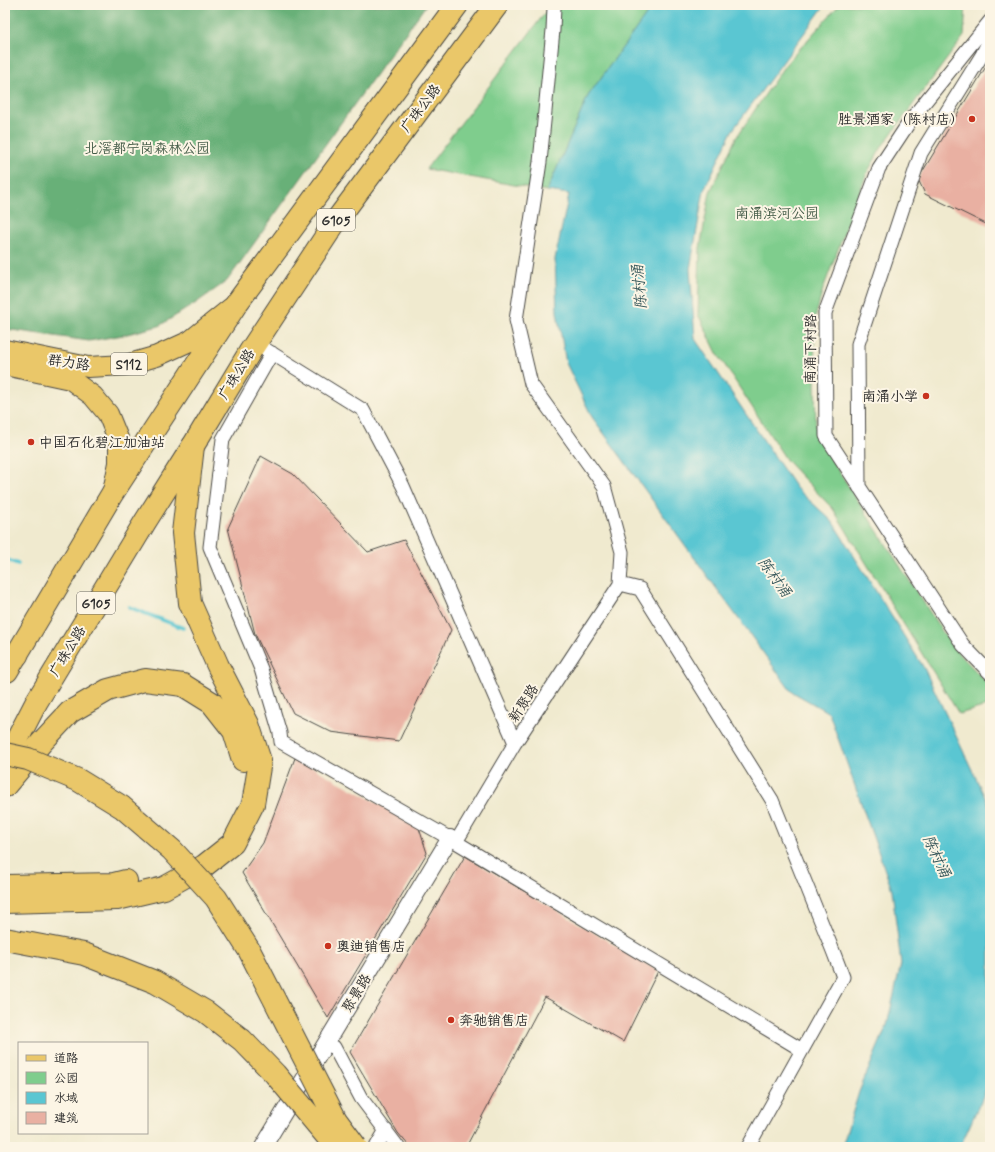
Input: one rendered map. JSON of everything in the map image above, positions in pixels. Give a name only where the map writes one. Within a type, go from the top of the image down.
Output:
[{"type":"highway","name":"G105","points":[[5,674],[11,661],[112,494],[237,303],[457,5]]},
{"type":"highway","name":"广珠公路","points":[[5,763],[37,701],[145,522],[193,446],[264,348],[336,221],[497,5]]},
{"type":"highway","points":[[12,894],[117,899],[164,888],[204,866],[233,843],[253,804],[260,761],[248,724],[218,666],[190,603],[183,533],[193,446]]},
{"type":"highway","points":[[5,786],[41,743],[70,712],[108,690],[145,680],[183,686],[212,702],[234,731],[244,762],[238,799],[221,833],[195,853],[158,874],[114,884],[12,894]]},
{"type":"highway","points":[[5,754],[28,759],[78,780],[122,807],[172,850],[216,898],[249,950],[336,1120],[356,1147]]},
{"type":"highway","points":[[5,939],[84,954],[155,982],[206,1012],[242,1040],[275,1074],[336,1147]]},
{"type":"main road","name":"群力路","points":[[5,350],[88,367],[126,365],[157,356],[190,341],[237,303]]},
{"type":"main road","name":"群力路","points":[[5,365],[70,379],[93,396],[108,414],[119,440],[118,463],[112,494]]},
{"type":"street","points":[[555,5],[540,162],[516,320],[531,384],[604,486],[622,552],[620,584],[640,589],[772,800],[834,951],[843,977],[748,1147]]},
{"type":"street","name":"南涌下村路","points":[[990,21],[912,118],[879,168],[825,313],[826,436],[963,645],[990,673]]},
{"type":"street","points":[[859,487],[858,344],[921,153],[982,55],[990,39]]},
{"type":"street","points":[[515,743],[403,486],[363,410],[264,348],[222,439],[210,547],[261,669],[280,733],[281,742],[453,840],[802,1050]]},
{"type":"street","name":"新聚路","points":[[453,840],[620,584]]},
{"type":"street","name":"聚景路","points":[[274,1147],[334,1047],[453,840]]},
{"type":"street","name":"聚景路","points":[[263,1147],[453,840]]},
{"type":"street","points":[[334,1047],[361,1098],[398,1147]]},
{"type":"street","points":[[376,1147],[386,1130]]},
{"type":"green space","name":"北滘都宁岗森林公园","points":[[5,5],[426,5],[227,281],[196,303],[159,326],[123,335],[89,341],[5,329]]},
{"type":"green space","points":[[551,5],[653,5],[588,96],[547,191],[426,169]]},
{"type":"green space","name":"南涌滨河公园","points":[[839,5],[966,5],[964,36],[883,145],[867,173],[823,289],[814,322],[816,436],[951,645],[990,686],[990,705],[959,714],[833,509],[787,461],[717,353],[698,314],[700,248],[710,192],[736,138],[785,65]]},
{"type":"water","name":"陈村涌","points":[[653,5],[826,5],[732,131],[704,190],[690,269],[695,339],[796,488],[832,521],[924,668],[990,808],[990,1081],[960,1147],[842,1147],[859,1092],[887,1025],[901,964],[892,890],[829,713],[791,691],[592,417],[566,363],[557,312],[555,259],[569,194],[547,191],[588,96]]},
{"type":"building","name":"胜景酒家（陈村店）","points":[[990,60],[990,226],[925,194],[918,179]]},
{"type":"building","points":[[261,456],[293,474],[368,552],[404,540],[451,630],[399,741],[331,732],[293,713],[255,634],[228,528]]},
{"type":"building","name":"奥迪销售店","points":[[295,758],[418,825],[427,853],[328,1018],[242,873],[263,843]]},
{"type":"building","name":"奔驰销售店","points":[[465,856],[658,971],[623,1042],[545,997],[466,1147],[410,1147],[398,1133],[350,1052]]},
{"type":"waterway","points":[[5,559],[18,564]]},
{"type":"waterway","points":[[129,607],[183,628]]},
{"type":"place","name":"胜景酒家（陈村店）","points":[[972,119]]},
{"type":"place","name":"南涌小学","points":[[926,396]]},
{"type":"place","name":"中国石化碧江加油站","points":[[31,442]]},
{"type":"place","name":"奥迪销售店","points":[[328,946]]},
{"type":"place","name":"奔驰销售店","points":[[451,1020]]}]
